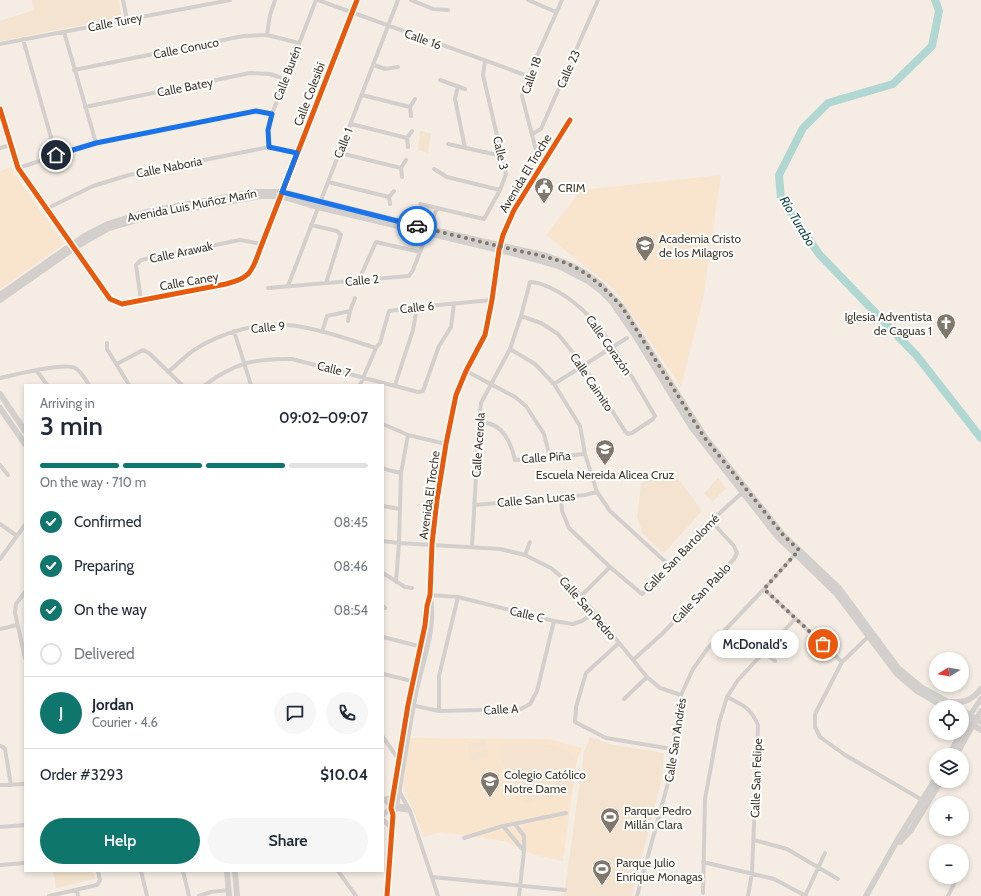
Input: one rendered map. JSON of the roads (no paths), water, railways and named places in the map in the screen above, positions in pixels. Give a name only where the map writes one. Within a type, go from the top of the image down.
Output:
[{"type":"main road","name":"Avenida Luis Muñoz Marín","points":[[0,295],[72,246],[109,228],[150,216],[247,198],[282,194],[500,248],[559,266],[600,290],[616,304],[688,416],[692,428],[744,491],[777,536],[797,552],[836,593],[904,674],[921,687],[946,700]]},
{"type":"main road","name":"Avenida Luis Muñoz Marín","points":[[0,300],[72,246]]},
{"type":"main road","points":[[0,394],[24,430]]},
{"type":"main road","points":[[1,410],[24,443]]},
{"type":"main road","name":"Avenida Luis Muñoz Marín","points":[[870,635],[902,679],[917,691],[932,700]]},
{"type":"main road","points":[[969,700],[981,689]]},
{"type":"main road","points":[[959,748],[981,699]]},
{"type":"main road","points":[[972,720],[981,711]]},
{"type":"main road","points":[[972,720],[981,730]]},
{"type":"main road","points":[[866,896],[890,854],[911,830],[931,788]]},
{"type":"main road","points":[[925,802],[936,788]]},
{"type":"main road","points":[[226,872],[228,892]]},
{"type":"main road","points":[[234,872],[237,896]]},
{"type":"street","points":[[123,0],[126,20]]},
{"type":"street","name":"Calle Turey","points":[[0,44],[230,0]]},
{"type":"street","points":[[267,35],[270,15],[275,0]]},
{"type":"street","name":"Calle 16","points":[[317,0],[528,76]]},
{"type":"street","name":"Calle Burén","points":[[269,147],[268,130],[272,114],[317,0]]},
{"type":"street","name":"Calle Colesibí","points":[[282,194],[357,0]]},
{"type":"street","name":"Calle 1","points":[[288,286],[398,0]]},
{"type":"street","points":[[411,0],[434,9],[448,10]]},
{"type":"street","points":[[528,0],[556,12]]},
{"type":"street","name":"Calle 18","points":[[536,154],[522,96],[528,76],[562,0]]},
{"type":"street","name":"Calle 23","points":[[532,134],[541,129],[598,0]]},
{"type":"street","points":[[64,32],[96,143]]},
{"type":"street","name":"Calle Conuco","points":[[74,70],[243,36],[267,35],[299,43]]},
{"type":"street","points":[[24,39],[56,155]]},
{"type":"street","name":"Calle 3","points":[[438,208],[484,219],[500,190],[506,174],[483,75],[485,61]]},
{"type":"street","points":[[374,65],[385,69],[398,67]]},
{"type":"street","name":"Calle Batey","points":[[85,107],[250,73],[270,74],[285,79]]},
{"type":"street","points":[[440,80],[465,89]]},
{"type":"street","points":[[458,86],[455,99],[465,148]]},
{"type":"street","points":[[362,95],[410,107]]},
{"type":"street","points":[[411,116],[410,107],[415,99]]},
{"type":"street","name":"Calle Caney","points":[[0,109],[18,168],[110,299],[122,304],[241,280],[250,273],[282,194]]},
{"type":"street","points":[[18,168],[96,143],[256,111],[272,114]]},
{"type":"street","name":"Avenida El Troche","points":[[393,807],[399,791],[415,682],[430,627],[432,606],[430,595],[432,544],[446,444],[456,395],[485,336],[500,248],[506,226],[514,210],[570,120]]},
{"type":"street","points":[[351,124],[407,138]]},
{"type":"street","points":[[408,147],[407,138],[412,131]]},
{"type":"street","points":[[448,144],[502,156]]},
{"type":"street","points":[[0,148],[10,145]]},
{"type":"street","name":"Calle Naboria","points":[[46,209],[93,186],[129,174],[269,147],[297,153]]},
{"type":"street","points":[[340,153],[401,168]]},
{"type":"street","points":[[402,177],[401,168],[406,160]]},
{"type":"street","points":[[434,169],[447,177],[500,190]]},
{"type":"street","points":[[328,182],[390,197]]},
{"type":"street","points":[[390,204],[390,197],[394,191]]},
{"type":"street","points":[[420,204],[438,208]]},
{"type":"street","name":"Calle 2","points":[[268,288],[409,276],[413,270],[438,208]]},
{"type":"street","points":[[311,225],[337,231],[341,235],[326,283]]},
{"type":"street","name":"Calle Arawak","points":[[141,300],[136,265],[141,260],[240,240],[262,244]]},
{"type":"street","points":[[361,280],[362,273],[376,242],[420,252]]},
{"type":"street","name":"Calle Acerola","points":[[472,546],[481,403],[510,349],[530,282]]},
{"type":"street","name":"Calle Corazón","points":[[530,282],[537,282],[563,294],[596,322],[653,412]]},
{"type":"street","points":[[348,321],[355,298]]},
{"type":"street","name":"Calle 6","points":[[360,384],[376,348],[380,343],[389,311],[492,300]]},
{"type":"street","name":"Calle 7","points":[[206,384],[221,373],[244,364],[270,358],[292,359],[418,392],[423,391],[439,346],[451,327],[454,304]]},
{"type":"street","points":[[394,385],[413,330],[417,307]]},
{"type":"street","points":[[322,332],[327,316],[350,311]]},
{"type":"street","name":"Calle Caimito","points":[[521,316],[541,323],[558,334],[583,365],[628,434],[654,419],[655,416],[653,412]]},
{"type":"street","name":"Calle 9","points":[[168,372],[194,350],[234,331],[277,324],[296,326],[322,332],[376,348]]},
{"type":"street","points":[[234,331],[251,384]]},
{"type":"street","points":[[554,384],[627,338]]},
{"type":"street","points":[[107,343],[107,349],[128,384]]},
{"type":"street","points":[[510,349],[535,364],[554,384],[580,426],[585,454],[597,492],[610,510],[670,566]]},
{"type":"street","points":[[117,364],[142,350],[150,354],[181,384]]},
{"type":"street","points":[[0,378],[62,366],[74,368],[83,375],[88,384]]},
{"type":"street","points":[[37,371],[46,384]]},
{"type":"street","points":[[466,372],[515,397],[526,406],[544,434],[550,457]]},
{"type":"street","name":"Calle Piña","points":[[479,422],[492,424],[501,430],[512,448],[516,460],[585,454]]},
{"type":"street","points":[[384,424],[408,435],[446,444]]},
{"type":"street","points":[[396,582],[399,543],[400,473],[408,435]]},
{"type":"street","points":[[0,464],[8,475]]},
{"type":"street","points":[[384,468],[400,473]]},
{"type":"street","name":"Calle San Bartolomé","points":[[561,498],[562,511],[569,528],[610,567],[642,594],[711,521],[744,491]]},
{"type":"street","name":"Calle San Lucas","points":[[475,505],[561,498],[597,492]]},
{"type":"street","points":[[384,506],[400,509]]},
{"type":"street","name":"Calle San Pablo","points":[[633,660],[662,634],[734,559],[737,553],[734,546],[711,521]]},
{"type":"street","points":[[0,524],[17,536]]},
{"type":"street","points":[[0,559],[24,526]]},
{"type":"street","points":[[384,541],[432,544]]},
{"type":"street","points":[[525,555],[530,542]]},
{"type":"street","name":"Calle San Pedro","points":[[432,544],[500,549],[525,555],[551,568],[581,596],[647,677],[660,688],[681,695]]},
{"type":"street","name":"Calle San Andrés","points":[[637,896],[668,783],[681,695],[693,669],[708,648],[797,552]]},
{"type":"street","points":[[581,596],[610,567]]},
{"type":"street","points":[[384,574],[405,587],[412,588]]},
{"type":"street","points":[[764,589],[842,662]]},
{"type":"street","points":[[24,593],[16,604],[15,613],[24,654]]},
{"type":"street","name":"Calle C","points":[[430,595],[458,597],[554,621],[573,624],[582,621],[594,613]]},
{"type":"street","points":[[439,710],[439,676],[458,597]]},
{"type":"street","points":[[703,892],[705,799],[719,723],[727,697],[738,680],[795,619]]},
{"type":"street","name":"Calle A","points":[[411,705],[439,710],[521,709],[530,704],[537,691],[554,621]]},
{"type":"street","points":[[0,630],[17,625]]},
{"type":"street","points":[[870,635],[842,662],[815,714],[815,727],[820,737],[845,755],[925,802]]},
{"type":"street","points":[[384,637],[424,648]]},
{"type":"street","points":[[619,643],[586,673],[576,707],[575,722],[606,738],[672,748]]},
{"type":"street","points":[[764,652],[775,661]]},
{"type":"street","points":[[384,674],[415,682]]},
{"type":"street","points":[[624,699],[647,677]]},
{"type":"street","name":"Calle San Felipe","points":[[727,697],[747,707],[754,716],[758,725],[754,840],[752,873],[748,896]]},
{"type":"street","name":"Avenida El Troche","points":[[387,896],[393,798],[399,760],[411,705]]},
{"type":"street","points":[[384,738],[403,766]]},
{"type":"street","points":[[0,746],[4,749],[12,785]]},
{"type":"street","points":[[0,785],[24,784]]},
{"type":"street","points":[[399,791],[409,809],[438,896]]},
{"type":"street","points":[[384,798],[393,798]]},
{"type":"street","points":[[384,799],[393,807],[409,809]]},
{"type":"street","points":[[384,813],[393,807]]},
{"type":"street","points":[[464,838],[503,826],[566,813]]},
{"type":"street","points":[[384,821],[392,828]]},
{"type":"street","points":[[515,824],[524,836],[524,851],[519,896]]},
{"type":"street","points":[[0,828],[24,826]]},
{"type":"street","points":[[503,826],[524,851]]},
{"type":"street","points":[[754,840],[787,849],[838,879]]},
{"type":"street","points":[[703,862],[774,879],[806,896],[825,853]]},
{"type":"street","points":[[0,865],[24,863]]},
{"type":"street","points":[[49,896],[97,885],[100,880],[98,872]]},
{"type":"street","points":[[141,872],[146,896]]},
{"type":"street","points":[[183,872],[189,896]]},
{"type":"street","points":[[339,872],[356,896]]},
{"type":"street","points":[[432,877],[565,890]]},
{"type":"street","points":[[948,896],[954,884]]},
{"type":"street","points":[[77,890],[78,896]]},
{"type":"street","points":[[200,896],[228,892]]},
{"type":"waterway","name":"Río Turabo","points":[[935,0],[939,11],[932,46],[893,84],[828,103],[803,128],[779,175],[781,198],[819,254],[917,356],[981,438]]},
{"type":"place","name":"CRIM","points":[[544,204]]},
{"type":"place","name":"Academia Cristo de los Milagros","points":[[645,262]]},
{"type":"place","name":"Iglesia Adventista de Caguas 1","points":[[946,340]]},
{"type":"place","name":"Escuela Nereida Alicea Cruz","points":[[605,466]]},
{"type":"place","name":"McDonald's","points":[[823,644]]},
{"type":"place","name":"Colegio Católico Notre Dame","points":[[490,798]]},
{"type":"place","name":"Parque Pedro Millán Clara","points":[[610,834]]},
{"type":"place","name":"Parque Julio Enrique Monagas","points":[[602,886]]}]
